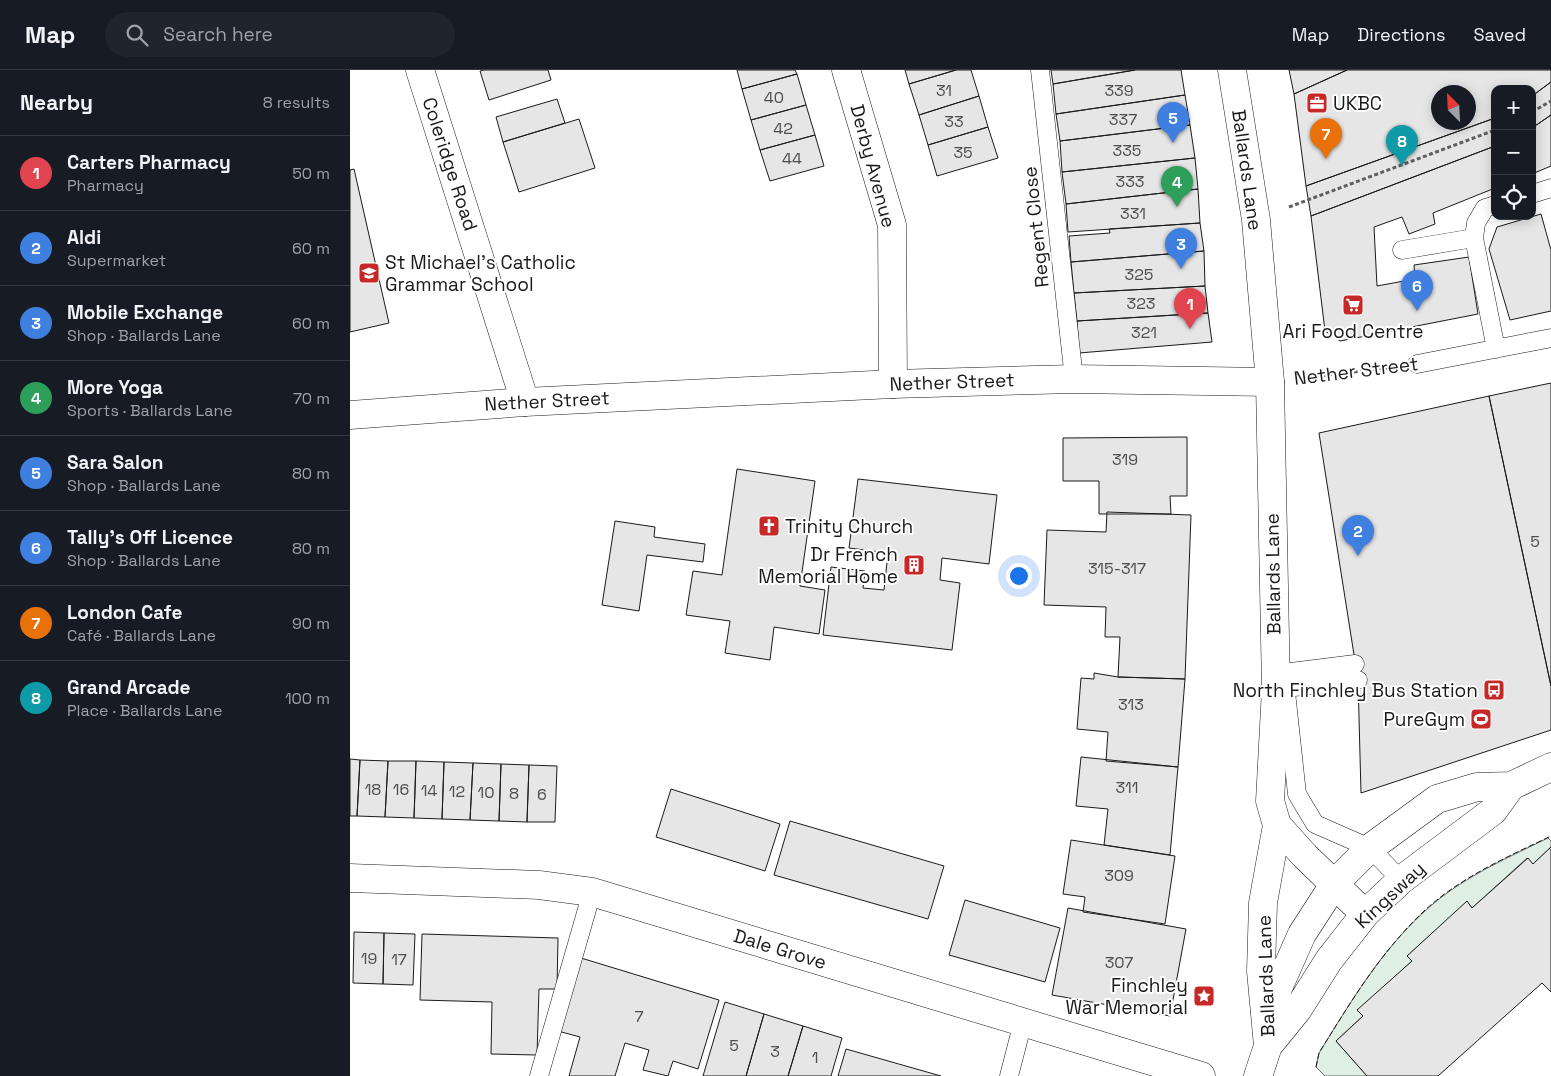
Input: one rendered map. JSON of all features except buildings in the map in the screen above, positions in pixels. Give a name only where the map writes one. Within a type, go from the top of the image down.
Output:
[{"type":"street","name":"Coleridge Road","points":[[420,70],[525,402]]},
{"type":"street","name":"Derby Avenue","points":[[846,70],[892,225],[893,384]]},
{"type":"street","name":"Ballards Lane","points":[[1232,70],[1256,220],[1270,382],[1279,684],[1270,801],[1277,825],[1263,903],[1261,971],[1268,1046],[1258,1076]]},
{"type":"street","name":"Nether Street","points":[[350,415],[525,402],[893,384],[1074,379],[1270,382]]},
{"type":"street","name":"Kingsway","points":[[1266,1014],[1290,957],[1335,883],[1370,848],[1437,799],[1477,787],[1511,786],[1551,767]]},
{"type":"street","name":"Kingsway","points":[[1268,1046],[1298,1008],[1328,960],[1365,914],[1401,880],[1493,811],[1511,786]]},
{"type":"street","points":[[1277,825],[1305,856],[1365,914]]},
{"type":"street","name":"Dale Grove","points":[[350,878],[539,885],[592,892],[1201,1076]]},
{"type":"lane","name":"Regent Close","points":[[1040,70],[1074,379]]},
{"type":"lane","points":[[1536,193],[1551,188]]},
{"type":"lane","points":[[1491,207],[1485,208],[1476,223],[1474,238],[1496,349]]},
{"type":"lane","points":[[1402,250],[1474,238]]},
{"type":"lane","name":"Nether Street","points":[[1417,364],[1551,338]]},
{"type":"lane","points":[[1356,672],[1279,684],[1297,794],[1315,824],[1370,848],[1401,880]]},
{"type":"lane","points":[[539,1076],[592,892]]},
{"type":"lane","points":[[1009,1076],[1023,1022]]},
{"type":"path","points":[[1536,110],[1551,101]]},
{"type":"path","points":[[1256,220],[1491,132]]},
{"type":"path","name":"Nether Street","points":[[1270,382],[1417,364]]},
{"type":"green space","points":[[1548,838],[1551,841],[1551,847],[1533,864],[1527,858],[1472,908],[1467,902],[1407,956],[1412,961],[1358,1011],[1363,1016],[1336,1041],[1367,1076],[1325,1076],[1316,1067],[1319,1053],[1367,979],[1408,927],[1452,889],[1499,862]]},
{"type":"fence","points":[[1316,1067],[1319,1053],[1366,979],[1393,944],[1423,912],[1468,879],[1501,860],[1551,836]]},
{"type":"place","name":"UKBC","points":[[1317,103]]},
{"type":"place","name":"Sara Salon","points":[[1173,143]]},
{"type":"place","name":"London Cafe","points":[[1326,159]]},
{"type":"place","name":"Grand Arcade","points":[[1402,166]]},
{"type":"place","name":"More Yoga","points":[[1177,207]]},
{"type":"place","name":"Mobile Exchange","points":[[1181,269]]},
{"type":"place","name":"St Michael's Catholic Grammar School","points":[[369,273]]},
{"type":"place","name":"Ari Food Centre","points":[[1353,305]]},
{"type":"place","name":"Tally's Off Licence","points":[[1417,311]]},
{"type":"place","name":"Carters Pharmacy","points":[[1190,329]]},
{"type":"place","name":"Trinity Church","points":[[769,526]]},
{"type":"place","name":"Aldi","points":[[1358,556]]},
{"type":"place","name":"Dr French Memorial Home","points":[[914,565]]},
{"type":"place","name":"North Finchley Bus Station","points":[[1494,690]]},
{"type":"place","name":"PureGym","points":[[1481,719]]},
{"type":"place","name":"Finchley War Memorial","points":[[1204,996]]}]
